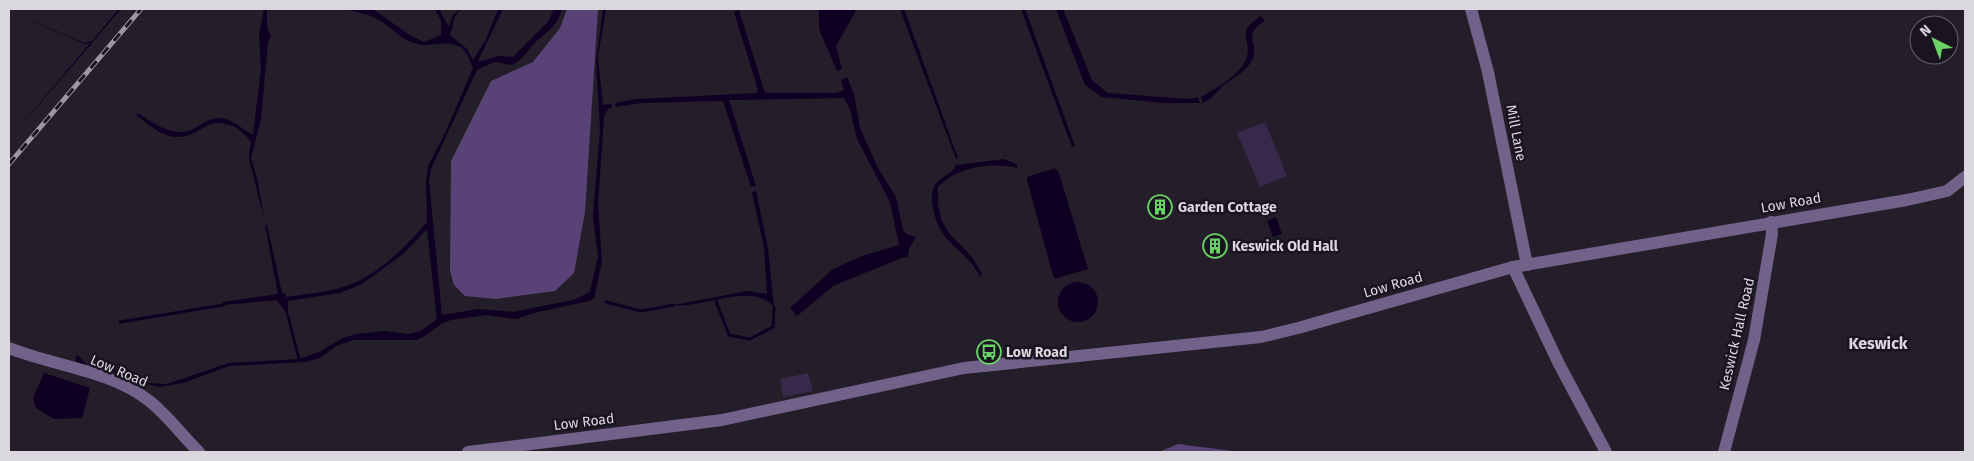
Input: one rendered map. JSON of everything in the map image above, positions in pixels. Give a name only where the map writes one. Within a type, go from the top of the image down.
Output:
[{"type":"street","name":"Mill Lane","points":[[1471,9],[1488,72],[1527,264]]},
{"type":"street","name":"Low Road","points":[[468,452],[722,420],[964,368],[1261,337],[1513,267],[1937,193],[1955,186],[1965,177]]},
{"type":"street","name":"Keswick Hall Road","points":[[1724,452],[1754,340],[1770,250],[1771,222]]},
{"type":"street","points":[[1513,267],[1559,364],[1606,452]]},
{"type":"street","name":"Low Road","points":[[9,348],[109,380],[128,388],[148,400],[166,416],[199,452]]},
{"type":"shaded area","points":[[121,9],[9,140],[90,43],[85,44],[9,11],[85,43],[92,41]]},
{"type":"shaded area","points":[[264,9],[267,9],[267,28],[271,37],[268,42],[261,119],[251,158],[257,178],[264,217],[250,162],[251,143],[242,132],[235,127],[217,123],[210,124],[193,134],[177,137],[166,135],[136,115],[138,113],[159,126],[181,132],[189,131],[207,121],[219,118],[233,122],[253,135],[261,69],[259,36]]},
{"type":"shaded area","points":[[345,9],[373,9],[408,34],[424,42],[441,35],[441,21],[435,9],[439,9],[449,27],[453,14],[461,9],[455,16],[450,35],[467,49],[473,60],[486,39],[498,9],[503,9],[479,62],[498,56],[513,57],[548,22],[554,9],[562,9],[554,26],[514,64],[509,65],[495,62],[477,70],[431,169],[429,181],[442,315],[478,309],[513,312],[573,300],[590,292],[598,256],[593,217],[600,129],[596,62],[603,9],[606,9],[598,57],[603,105],[611,104],[612,107],[607,110],[604,117],[598,204],[602,262],[594,298],[589,301],[534,313],[516,319],[486,315],[451,320],[441,324],[417,340],[353,340],[336,346],[320,358],[306,362],[229,366],[183,383],[159,387],[142,383],[128,374],[78,366],[75,357],[78,355],[88,366],[127,372],[148,383],[167,384],[228,363],[299,359],[319,352],[343,338],[356,334],[385,331],[408,334],[421,331],[437,319],[427,229],[403,254],[362,284],[340,293],[288,301],[288,316],[277,300],[223,305],[223,302],[278,294],[265,225],[267,225],[282,293],[285,293],[286,297],[336,289],[367,276],[409,242],[427,222],[426,182],[428,166],[445,133],[473,68],[465,52],[456,45],[412,43],[384,23],[365,14]]},
{"type":"shaded area","points":[[567,9],[598,9],[585,212],[574,273],[555,291],[496,299],[465,296],[454,285],[450,271],[451,161],[491,81],[533,62],[560,28]]},
{"type":"shaded area","points":[[819,9],[857,9],[836,46],[842,69],[837,71],[819,29]]},
{"type":"shaded area","points":[[900,9],[904,9],[958,158],[956,159]]},
{"type":"shaded area","points":[[1021,9],[1025,9],[1075,146],[1072,147]]},
{"type":"shaded area","points":[[1056,9],[1063,9],[1092,80],[1108,93],[1188,99],[1198,97],[1200,103],[1163,103],[1102,97],[1085,85]]},
{"type":"shaded area","points":[[739,10],[765,93],[837,93],[844,90],[841,80],[847,77],[854,94],[860,128],[878,168],[896,197],[903,230],[906,234],[916,237],[909,249],[908,258],[904,257],[833,286],[797,316],[790,308],[833,269],[862,256],[899,245],[890,202],[857,139],[850,110],[844,98],[729,100],[756,186],[751,187],[723,101],[641,103],[616,107],[615,103],[637,99],[757,93],[758,90],[734,12]]},
{"type":"shaded area","points":[[1261,16],[1265,21],[1254,30],[1252,35],[1254,52],[1250,63],[1203,103],[1201,97],[1228,80],[1244,63],[1248,49],[1246,31]]},
{"type":"shaded area","points":[[1265,122],[1287,176],[1260,187],[1237,133]]},
{"type":"shaded area","points":[[1004,159],[1017,164],[1017,168],[986,166],[975,168],[955,175],[938,187],[938,205],[941,219],[946,229],[975,262],[982,275],[980,276],[971,263],[941,231],[933,207],[933,190],[937,182],[951,172],[956,165]]},
{"type":"shaded area","points":[[1055,168],[1056,171],[1058,170],[1088,269],[1054,279],[1027,177]]},
{"type":"shaded area","points":[[756,191],[768,249],[774,307],[765,300],[753,296],[674,305],[747,291],[767,294],[764,247],[752,192]]},
{"type":"shaded area","points":[[1276,217],[1282,234],[1273,237],[1267,221]]},
{"type":"shaded area","points":[[1078,282],[1092,288],[1098,302],[1092,316],[1078,322],[1064,316],[1058,302],[1064,288]]},
{"type":"shaded area","points":[[44,373],[90,388],[82,418],[54,419],[36,408],[33,398]]},
{"type":"shaded area","points":[[808,373],[813,391],[783,397],[780,379]]},
{"type":"shaded area","points":[[1178,444],[1240,452],[1159,452]]},
{"type":"waterway","points":[[716,301],[729,335],[750,339],[773,327],[774,307]]},
{"type":"waterway","points":[[606,302],[641,311],[674,305]]},
{"type":"waterway","points":[[120,322],[223,305]]},
{"type":"waterway","points":[[288,316],[299,359]]},
{"type":"railway","points":[[9,164],[141,9]]},
{"type":"place","name":"Garden Cottage","points":[[1160,207]]},
{"type":"place","name":"Keswick Old Hall","points":[[1215,246]]},
{"type":"place","name":"Low Road","points":[[989,352]]},
{"type":"district","name":"Keswick","points":[[1878,343]]}]
